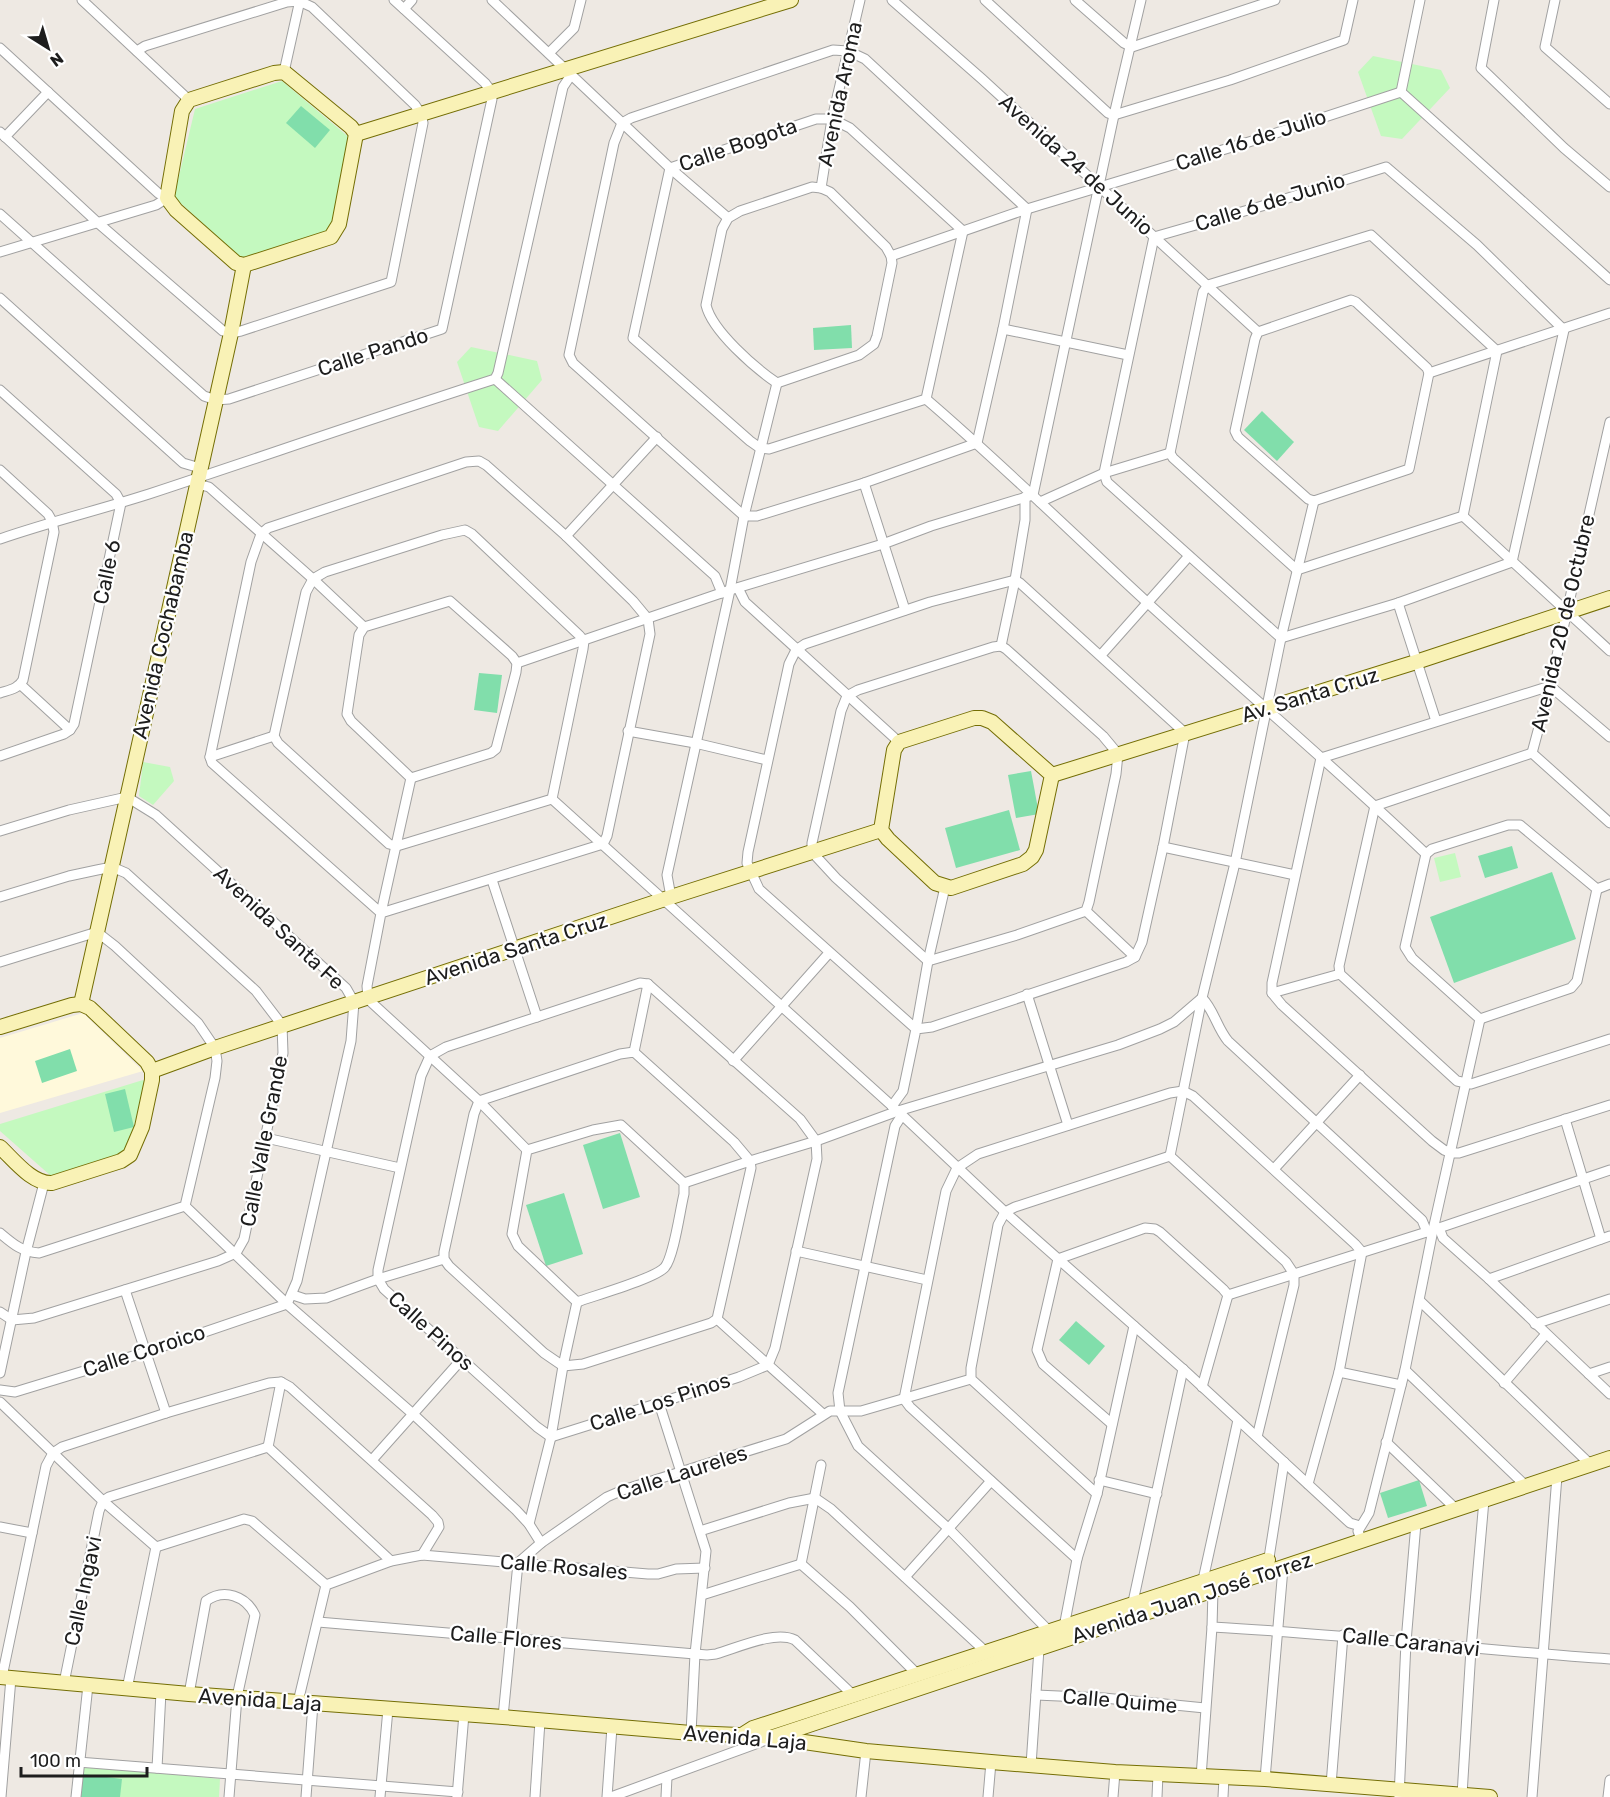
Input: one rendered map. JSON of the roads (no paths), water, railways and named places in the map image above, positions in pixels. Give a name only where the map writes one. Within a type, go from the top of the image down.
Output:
[{"type":"street","points":[[394,0],[491,91]]},
{"type":"street","points":[[404,9],[412,0]]},
{"type":"street","points":[[492,0],[670,168],[728,218]]},
{"type":"street","points":[[549,53],[574,28],[581,0]]},
{"type":"street","points":[[356,134],[491,91],[569,73],[791,0]]},
{"type":"street","name":"Avenida Aroma","points":[[821,188],[832,119],[860,0]]},
{"type":"street","name":"Avenida 24 de Junio","points":[[892,0],[1208,285],[1258,333]]},
{"type":"street","points":[[985,0],[1108,113],[1114,115],[1230,81],[1344,40],[1353,0]]},
{"type":"street","points":[[1076,0],[1124,43],[1132,46],[1275,0]]},
{"type":"street","points":[[1000,646],[1015,580],[1025,520],[1032,498],[1141,0]]},
{"type":"street","points":[[1420,0],[1401,92],[1610,280]]},
{"type":"street","points":[[1494,0],[1481,68],[1564,148],[1610,187]]},
{"type":"street","points":[[1555,0],[1545,47],[1610,104]]},
{"type":"street","points":[[48,92],[3,134],[97,222],[223,331],[231,333],[391,282],[423,123],[421,114],[416,105],[312,7],[300,1],[287,2],[145,46],[137,51]]},
{"type":"street","points":[[284,72],[300,1]]},
{"type":"street","points":[[88,2],[102,21],[189,100]]},
{"type":"street","points":[[0,48],[158,193],[167,198],[176,210],[236,263],[244,265],[332,237],[339,224],[356,134]]},
{"type":"street","points":[[833,50],[848,51],[866,58],[1027,209],[977,443],[864,483],[757,516],[744,516],[573,363],[569,356],[614,143],[622,123],[641,114],[833,50]]},
{"type":"street","points":[[0,252],[156,205],[167,198],[182,111],[189,100],[274,73],[284,72],[356,134]]},
{"type":"street","points":[[495,379],[501,362],[563,87],[569,73]]},
{"type":"street","name":"Calle Pando","points":[[216,400],[229,399],[442,329],[492,99],[491,91]]},
{"type":"street","name":"Calle 16 de Julio","points":[[891,256],[1027,209],[1252,141],[1401,92]]},
{"type":"street","name":"Calle Bogota","points":[[760,448],[633,338],[670,168],[816,119],[832,119]]},
{"type":"street","points":[[832,119],[850,128],[963,231],[926,399]]},
{"type":"street","name":"Calle 6 de Junio","points":[[1154,237],[1386,167],[1477,245],[1564,330]]},
{"type":"street","points":[[812,187],[821,188],[830,192],[886,247],[891,256],[888,284],[874,344],[860,355],[777,382],[768,377],[725,337],[709,315],[706,305],[722,229],[728,218],[740,212],[812,187]]},
{"type":"street","points":[[0,214],[204,396],[216,400]]},
{"type":"street","points":[[1297,570],[1170,453],[1203,292],[1208,285],[1371,235],[1497,351]]},
{"type":"street","points":[[1154,237],[1104,473],[1107,482],[1281,638]]},
{"type":"street","name":"Avenida Cochabamba","points":[[81,1004],[231,333],[244,265]]},
{"type":"street","points":[[0,298],[364,627]]},
{"type":"street","points":[[1351,300],[1356,302],[1427,368],[1429,373],[1409,469],[1314,501],[1308,499],[1238,437],[1235,431],[1258,333],[1351,300]]},
{"type":"street","points":[[1429,373],[1610,313]]},
{"type":"street","points":[[1003,329],[1065,340],[1128,355]]},
{"type":"street","points":[[1512,562],[1564,330]]},
{"type":"street","points":[[1462,516],[1497,351]]},
{"type":"street","points":[[0,539],[52,521],[121,503],[347,426],[495,379]]},
{"type":"street","points":[[495,379],[899,742]]},
{"type":"street","points":[[667,898],[667,875],[695,743],[730,590],[744,516],[777,382]]},
{"type":"street","points":[[0,390],[116,494],[121,503]]},
{"type":"street","points":[[760,448],[769,449],[926,399]]},
{"type":"street","points":[[926,399],[977,443],[1032,498],[1426,854]]},
{"type":"street","name":"Avenida 20 de Octubre","points":[[1532,753],[1550,686],[1610,422]]},
{"type":"street","points":[[566,536],[657,437]]},
{"type":"street","points":[[517,663],[730,590],[883,544],[931,526],[1032,498],[1170,453]]},
{"type":"street","points":[[479,460],[566,536],[633,601],[648,619],[650,634],[607,836],[603,844],[381,913],[212,763],[210,757],[251,562],[261,534],[268,528],[466,462],[479,460]]},
{"type":"street","points":[[0,470],[48,514],[54,532],[21,685]]},
{"type":"street","points":[[864,483],[905,610]]},
{"type":"street","points":[[1170,1156],[1202,998],[1235,863],[1265,709],[1314,501]]},
{"type":"street","name":"Calle 6","points":[[70,730],[74,724],[121,503]]},
{"type":"street","points":[[1462,516],[1610,651]]},
{"type":"street","points":[[1297,570],[1462,516]]},
{"type":"street","points":[[465,530],[480,542],[584,641],[552,799],[397,846],[389,844],[278,743],[274,736],[306,592],[313,579],[325,572],[442,535],[465,530]]},
{"type":"street","points":[[1101,655],[1189,556]]},
{"type":"street","points":[[1281,638],[1398,603],[1512,562]]},
{"type":"street","points":[[1015,580],[1185,733],[1142,942],[1135,957],[932,1027],[916,1029],[759,889],[747,863],[789,664],[796,650],[805,644],[905,610],[1015,580]]},
{"type":"street","name":"Av. Santa Cruz","points":[[1052,775],[1416,662],[1610,598]]},
{"type":"street","points":[[450,601],[517,663],[496,749],[492,753],[411,778],[351,721],[347,714],[359,635],[364,627],[450,601]]},
{"type":"street","points":[[1398,603],[1436,721]]},
{"type":"street","points":[[928,961],[836,878],[812,852],[812,843],[841,711],[847,696],[858,690],[993,647],[1000,646],[1006,649],[1103,736],[1118,754],[1116,774],[1086,911]]},
{"type":"street","points":[[0,756],[70,730],[21,685]]},
{"type":"street","points":[[0,693],[21,685]]},
{"type":"street","points":[[1321,758],[1550,686],[1610,737]]},
{"type":"street","points":[[974,718],[982,718],[992,722],[1052,775],[1036,850],[1032,857],[1023,864],[951,888],[935,883],[881,830],[894,750],[899,742],[974,718]]},
{"type":"street","points":[[628,731],[695,743],[767,760]]},
{"type":"street","points":[[210,757],[274,736]]},
{"type":"street","points":[[1375,806],[1532,753],[1610,823]]},
{"type":"street","points":[[1321,758],[1272,983],[1272,993],[1282,1005],[1432,1142],[1452,1153],[1459,1153],[1610,1105]]},
{"type":"street","points":[[411,778],[381,913],[367,986],[368,997],[376,1008],[479,1101],[527,1150]]},
{"type":"street","points":[[0,831],[69,810],[127,797]]},
{"type":"street","name":"Avenida Santa Fe","points":[[127,797],[156,815],[346,988],[354,1002],[351,1041],[327,1152],[293,1295],[287,1304]]},
{"type":"street","points":[[552,799],[667,898],[1005,1212],[1184,1369],[1350,1523],[1360,1526]]},
{"type":"street","points":[[1375,806],[1339,966],[1340,974],[1457,1081],[1465,1084],[1610,1040]]},
{"type":"street","points":[[1480,1019],[1412,958],[1405,947],[1426,854],[1432,849],[1508,825],[1520,825],[1597,889]]},
{"type":"street","name":"Avenida Santa Cruz","points":[[152,1071],[282,1025],[881,830]]},
{"type":"street","points":[[1163,847],[1295,875]]},
{"type":"street","points":[[0,897],[69,876],[112,867]]},
{"type":"street","name":"Calle Valle Grande","points":[[12,1320],[34,1318],[218,1261],[236,1253],[244,1239],[283,1053],[282,1025],[256,991],[140,884],[126,873],[112,867]]},
{"type":"street","points":[[492,880],[537,1017]]},
{"type":"street","points":[[1597,889],[1610,884]]},
{"type":"street","points":[[945,887],[838,1393],[840,1411],[858,1446],[949,1528],[1049,1631]]},
{"type":"street","points":[[1480,1019],[1571,988],[1577,981],[1597,889]]},
{"type":"street","points":[[1086,911],[1135,957]]},
{"type":"street","points":[[928,961],[1017,935],[1086,911]]},
{"type":"street","points":[[0,962],[97,932],[198,1023],[215,1048],[215,1078],[185,1206]]},
{"type":"street","points":[[733,1061],[829,953]]},
{"type":"street","points":[[1272,993],[1340,974]]},
{"type":"street","points":[[430,1056],[446,1047],[640,983],[648,984],[800,1119],[816,1141],[817,1159],[775,1348],[768,1365]]},
{"type":"street","points":[[634,1053],[648,984]]},
{"type":"street","points":[[1027,994],[1068,1125]]},
{"type":"street","points":[[684,1184],[816,1141],[897,1111],[1118,1045],[1174,1022],[1202,998]]},
{"type":"street","points":[[1202,998],[1228,1041],[1433,1230],[1490,1279],[1610,1394]]},
{"type":"street","points":[[0,1027],[81,1004],[90,1008],[147,1062],[152,1071],[141,1127],[130,1155],[121,1161],[52,1183],[44,1183],[35,1178],[0,1147]]},
{"type":"street","points":[[1362,1542],[1358,1531],[1369,1513],[1405,1370],[1433,1230],[1452,1153],[1480,1019]]},
{"type":"street","points":[[479,1101],[610,1058],[634,1053]]},
{"type":"street","points":[[479,1101],[471,1126],[444,1259],[544,1353],[563,1366],[582,1364],[711,1323],[717,1319],[751,1168],[750,1161],[734,1142],[634,1053]]},
{"type":"street","name":"Calle Pinos","points":[[430,1056],[421,1076],[378,1279],[384,1289],[537,1427],[551,1437]]},
{"type":"street","points":[[1274,1168],[1360,1075]]},
{"type":"street","points":[[1077,1559],[904,1399],[946,1191],[957,1168],[978,1154],[1170,1093],[1183,1091],[1193,1096],[1274,1168],[1362,1252]]},
{"type":"street","points":[[1490,1279],[1605,1238],[1583,1179],[1565,1119]]},
{"type":"street","points":[[527,1150],[593,1130],[621,1125],[684,1184],[684,1194],[669,1257],[664,1268],[652,1276],[577,1302]]},
{"type":"street","points":[[266,1138],[400,1168]]},
{"type":"street","points":[[527,1150],[512,1234],[519,1246],[577,1302]]},
{"type":"street","points":[[1096,1494],[971,1379],[971,1368],[998,1225],[1005,1212],[1170,1156]]},
{"type":"street","points":[[1170,1156],[1286,1262],[1294,1274],[1294,1285],[1257,1437]]},
{"type":"street","points":[[1228,1295],[1433,1230],[1610,1170]]},
{"type":"street","points":[[0,1373],[26,1252],[44,1183]]},
{"type":"street","points":[[0,1233],[26,1252],[39,1253],[185,1206]]},
{"type":"street","points":[[185,1206],[287,1304],[413,1414],[529,1524],[541,1543]]},
{"type":"street","points":[[1058,1259],[1145,1228],[1155,1229],[1228,1295]]},
{"type":"street","points":[[796,1251],[927,1280]]},
{"type":"street","points":[[1308,1484],[1339,1372],[1362,1252]]},
{"type":"street","points":[[293,1295],[305,1299],[326,1298],[444,1259]]},
{"type":"street","points":[[1058,1259],[1037,1350],[1044,1364],[1112,1424]]},
{"type":"street","points":[[125,1290],[166,1413]]},
{"type":"street","points":[[1202,1387],[1228,1295]]},
{"type":"street","points":[[1535,1324],[1610,1299]]},
{"type":"street","points":[[1420,1301],[1591,1465]]},
{"type":"street","points":[[529,1524],[551,1437],[577,1302]]},
{"type":"street","name":"Calle Coroico","points":[[0,1390],[15,1392],[146,1352],[287,1304]]},
{"type":"street","points":[[0,1312],[12,1320]]},
{"type":"street","points":[[717,1319],[824,1414]]},
{"type":"street","points":[[1064,1627],[1077,1559],[1096,1494],[1134,1326]]},
{"type":"street","points":[[1504,1383],[1546,1334]]},
{"type":"street","points":[[372,1460],[462,1359]]},
{"type":"street","name":"Calle Los Pinos","points":[[551,1437],[739,1377],[768,1365]]},
{"type":"street","points":[[1589,1374],[1610,1367]]},
{"type":"street","points":[[1133,1602],[1184,1369]]},
{"type":"street","points":[[1405,1370],[1526,1486]]},
{"type":"street","points":[[1339,1372],[1401,1385]]},
{"type":"street","name":"Calle Laureles","points":[[518,1563],[541,1543],[607,1497],[623,1490],[786,1439],[830,1411],[861,1411],[971,1379]]},
{"type":"street","points":[[268,1447],[281,1382]]},
{"type":"street","points":[[1,1797],[4,1677],[46,1466],[53,1453],[62,1447],[166,1413],[269,1383],[281,1382],[290,1387],[372,1460],[438,1522],[438,1531],[422,1555]]},
{"type":"street","points":[[0,1402],[103,1501],[156,1547]]},
{"type":"street","points":[[659,1403],[706,1551],[695,1654],[691,1733]]},
{"type":"street","points":[[1201,1777],[1212,1627],[1208,1585],[1238,1420]]},
{"type":"street","points":[[1386,1442],[1456,1510]]},
{"type":"street","points":[[103,1501],[225,1459],[268,1447]]},
{"type":"street","points":[[268,1447],[391,1561]]},
{"type":"street","name":"Avenida Juan José Torrez","points":[[773,1737],[1039,1648],[1208,1585],[1267,1566],[1282,1568],[1610,1458]]},
{"type":"street","points":[[1267,1566],[1284,1462]]},
{"type":"street","points":[[801,1564],[821,1465]]},
{"type":"street","points":[[1532,1797],[1557,1476]]},
{"type":"street","points":[[1099,1480],[1157,1494]]},
{"type":"street","points":[[906,1576],[991,1481]]},
{"type":"street","points":[[700,1531],[789,1503],[815,1498],[831,1509],[906,1576],[986,1652]]},
{"type":"street","points":[[1462,1795],[1471,1649],[1484,1500]]},
{"type":"street","name":"Calle Ingavi","points":[[63,1683],[103,1501]]},
{"type":"street","points":[[156,1547],[244,1519],[252,1521],[326,1586],[298,1702]]},
{"type":"street","points":[[1399,1794],[1406,1642],[1416,1523]]},
{"type":"street","points":[[0,1527],[32,1533]]},
{"type":"street","points":[[127,1689],[156,1547]]},
{"type":"street","name":"Calle Rosales","points":[[326,1586],[391,1561],[422,1555],[648,1574],[676,1569],[705,1568]]},
{"type":"street","points":[[503,1717],[518,1563]]},
{"type":"street","points":[[702,1595],[801,1564]]},
{"type":"street","points":[[801,1564],[850,1607],[917,1674]]},
{"type":"street","points":[[1265,1779],[1282,1568]]},
{"type":"street","points":[[742,1735],[753,1728],[1064,1627],[1133,1602],[1208,1585]]},
{"type":"street","points":[[189,1694],[206,1601],[209,1598],[237,1595],[252,1609],[255,1616],[237,1697],[229,1797]]},
{"type":"street","name":"Calle Flores","points":[[318,1622],[695,1654],[716,1654],[774,1637],[788,1637],[795,1640],[853,1695]]},
{"type":"street","name":"Calle Caranavi","points":[[1212,1627],[1344,1635],[1471,1649],[1609,1659]]},
{"type":"street","points":[[1331,1785],[1344,1635]]},
{"type":"street","points":[[1031,1765],[1039,1648]]},
{"type":"street","points":[[1609,1659],[1610,1648]]},
{"type":"street","name":"Avenida Laja","points":[[4,1677],[313,1704],[691,1733],[773,1737],[866,1751],[991,1762],[1115,1772],[1265,1779],[1399,1794],[1490,1797]]},
{"type":"street","points":[[76,1797],[88,1685]]},
{"type":"street","points":[[157,1768],[161,1692]]},
{"type":"street","name":"Calle Quime","points":[[1036,1695],[1104,1698],[1205,1708]]},
{"type":"street","points":[[306,1797],[313,1704]]},
{"type":"street","points":[[380,1797],[388,1709]]},
{"type":"street","points":[[78,1762],[231,1776],[381,1786],[458,1795],[464,1714]]},
{"type":"street","points":[[535,1797],[540,1721]]},
{"type":"street","points":[[612,1727],[609,1797],[773,1737]]},
{"type":"street","points":[[861,1797],[866,1751]]},
{"type":"street","points":[[988,1797],[991,1762]]},
{"type":"street","points":[[1113,1797],[1115,1772]]},
{"type":"street","points":[[1157,1797],[1158,1774]]},
{"type":"street","points":[[666,1797],[667,1777]]},
{"type":"street","points":[[1223,1797],[1224,1778]]},
{"type":"street","points":[[1608,1797],[1610,1780]]}]
